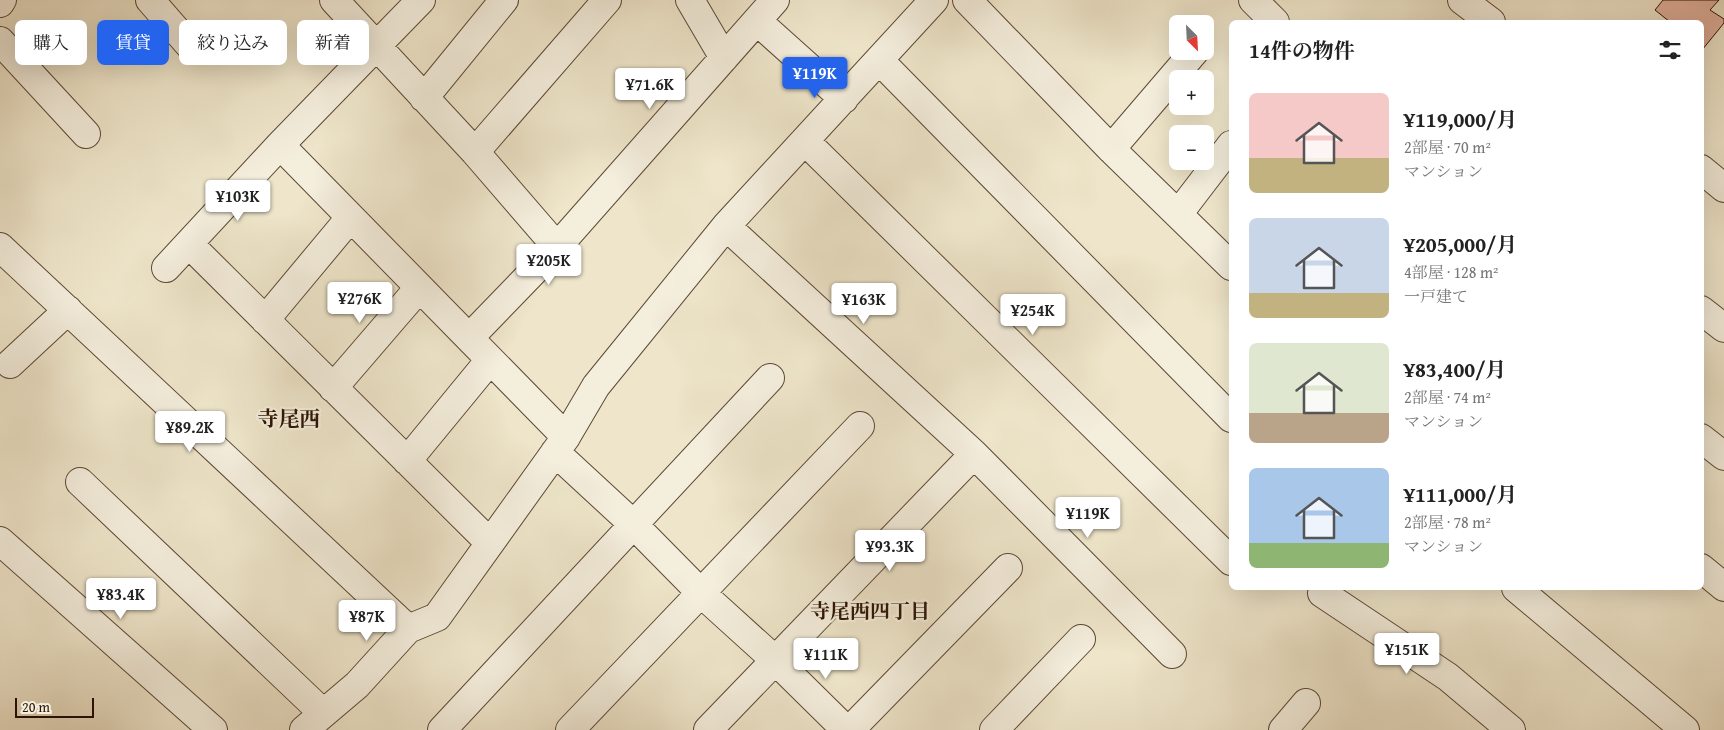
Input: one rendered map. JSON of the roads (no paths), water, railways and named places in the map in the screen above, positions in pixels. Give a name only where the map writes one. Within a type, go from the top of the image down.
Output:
[{"type":"street","points":[[150,0],[179,33]]},
{"type":"street","points":[[334,0],[475,152],[557,247]]},
{"type":"street","points":[[166,268],[280,145],[420,0]]},
{"type":"street","points":[[424,98],[504,0]]},
{"type":"street","points":[[475,152],[608,0]]},
{"type":"street","points":[[690,0],[724,58]]},
{"type":"street","points":[[469,338],[557,247],[775,0]]},
{"type":"street","points":[[80,482],[314,722],[356,685],[408,629],[437,617],[561,444],[596,386],[726,226],[934,0]]},
{"type":"street","points":[[967,0],[1111,149],[1229,264]]},
{"type":"street","points":[[1253,0],[1273,20]]},
{"type":"street","points":[[757,21],[844,99]]},
{"type":"street","points":[[0,41],[86,134]]},
{"type":"street","points":[[879,60],[1229,416]]},
{"type":"street","points":[[1111,149],[1186,60]]},
{"type":"street","points":[[804,141],[1229,559]]},
{"type":"street","points":[[280,145],[490,360],[561,444],[634,525],[701,593],[775,660],[846,730]]},
{"type":"street","points":[[1179,214],[1229,148]]},
{"type":"street","points":[[1704,171],[1724,188]]},
{"type":"street","points":[[265,320],[350,218]]},
{"type":"street","points":[[726,226],[974,454],[1172,654]]},
{"type":"street","points":[[189,244],[490,544]]},
{"type":"street","points":[[0,247],[408,629]]},
{"type":"street","points":[[333,388],[419,288]]},
{"type":"street","points":[[10,364],[68,310]]},
{"type":"street","points":[[1704,312],[1724,328]]},
{"type":"street","points":[[407,462],[490,360]]},
{"type":"street","points":[[442,730],[770,378]]},
{"type":"street","points":[[570,730],[860,426]]},
{"type":"street","points":[[1704,440],[1724,456]]},
{"type":"street","points":[[708,730],[974,454]]},
{"type":"street","points":[[0,541],[213,730]]},
{"type":"street","points":[[850,730],[1008,568]]},
{"type":"street","points":[[1704,570],[1724,587]]},
{"type":"street","points":[[1518,590],[1685,730]]},
{"type":"street","points":[[1322,592],[1448,676],[1511,730]]},
{"type":"street","points":[[994,730],[1081,639]]},
{"type":"street","points":[[1283,730],[1306,703]]},
{"type":"district","name":"寺尾西","points":[[289,418]]},
{"type":"district","name":"寺尾西四丁目","points":[[870,610]]}]
